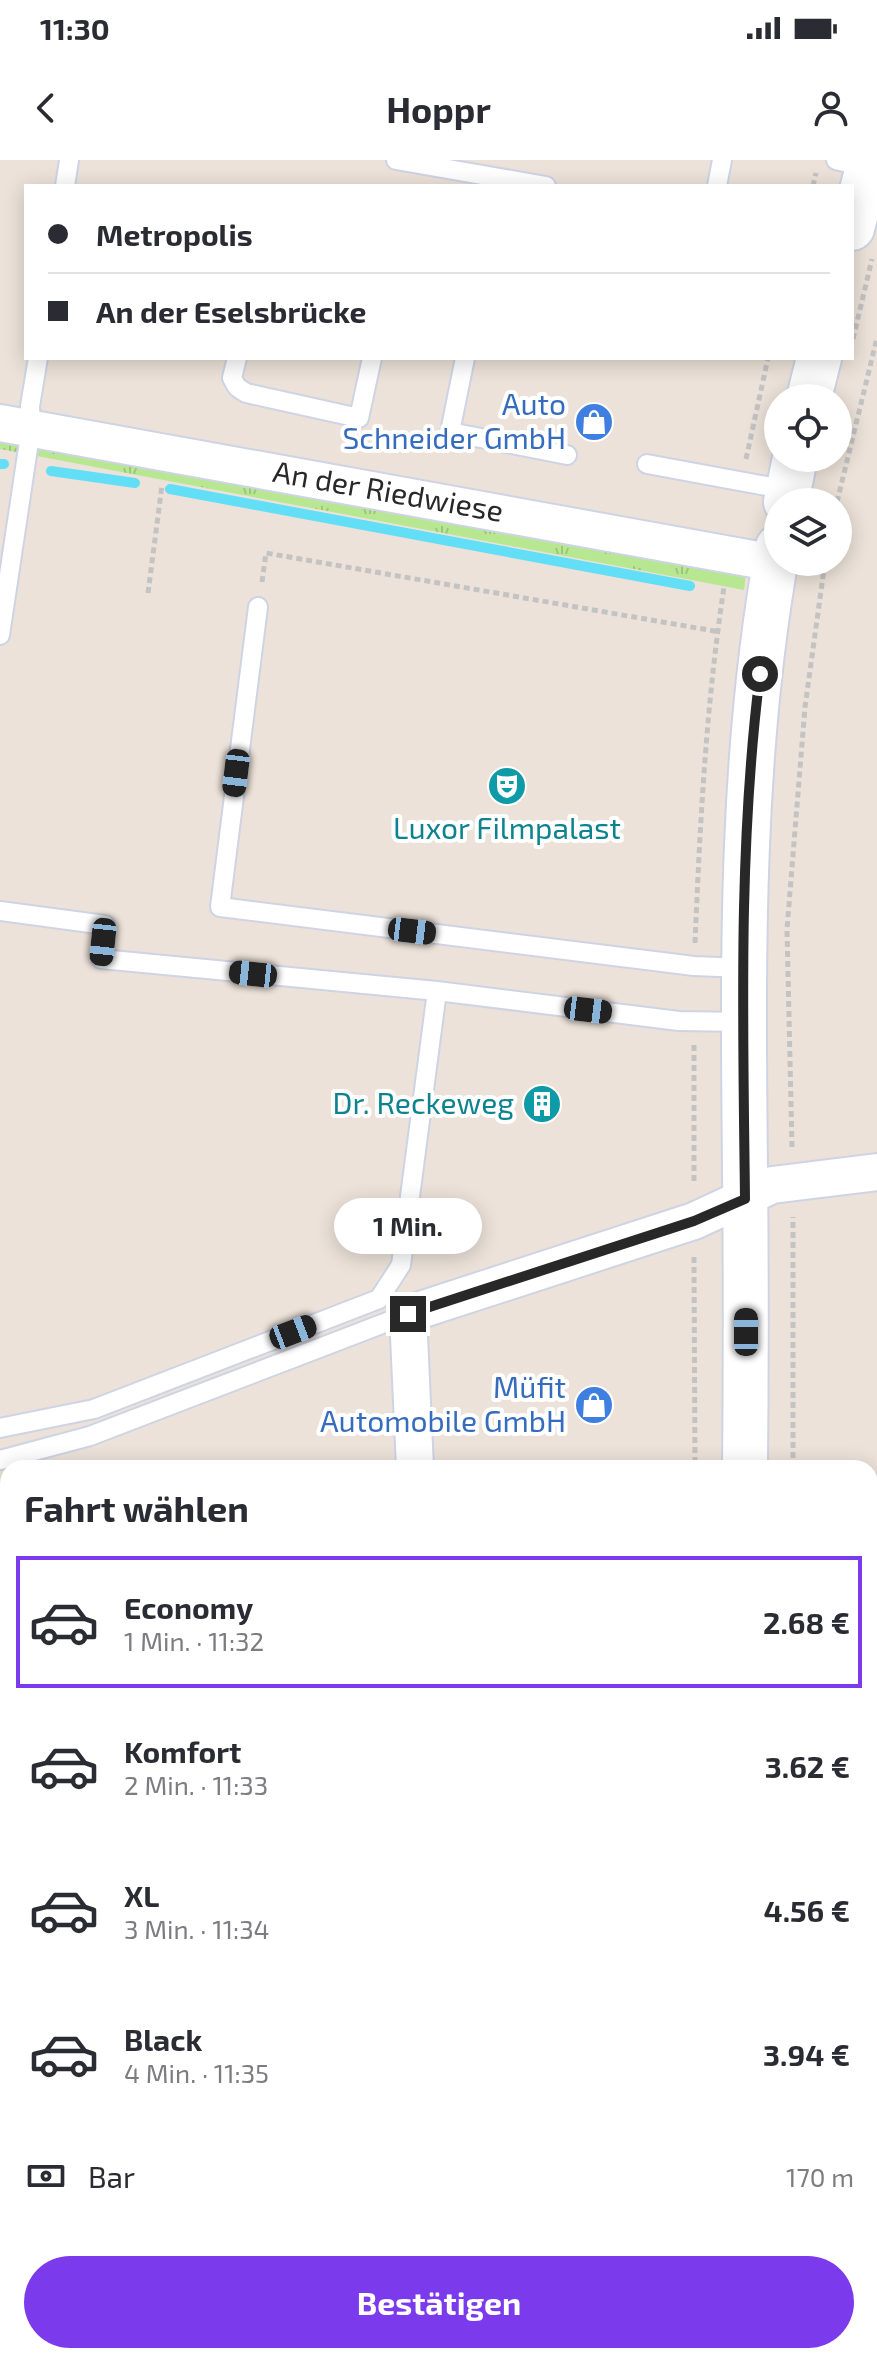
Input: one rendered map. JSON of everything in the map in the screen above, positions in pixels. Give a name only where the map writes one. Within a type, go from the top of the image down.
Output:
[{"type":"street","points":[[812,384],[818,360]]},
{"type":"street","name":"An der Riedwiese","points":[[16,426],[764,553]]},
{"type":"street","points":[[745,1460],[743,968],[746,829],[757,702],[774,576]]},
{"type":"street","points":[[415,1460],[408,1314],[694,1221],[772,1185],[877,1172]]},
{"type":"lane","points":[[65,184],[69,160]]},
{"type":"lane","points":[[396,160],[534,184]]},
{"type":"lane","points":[[717,184],[722,160]]},
{"type":"lane","points":[[0,635],[16,426],[30,406],[38,360]]},
{"type":"lane","points":[[236,360],[232,378],[237,387],[246,393],[359,418],[372,360]]},
{"type":"lane","points":[[465,360],[450,432],[567,455]]},
{"type":"lane","points":[[647,464],[790,483]]},
{"type":"lane","points":[[258,607],[220,907],[694,966],[743,968]]},
{"type":"lane","points":[[0,911],[105,925],[101,959],[437,991],[679,1021],[743,1022]]},
{"type":"lane","points":[[0,1428],[94,1409],[379,1299],[401,1265],[437,991]]},
{"type":"lane","points":[[0,1460],[90,1436],[408,1314]]},
{"type":"path","points":[[854,316],[863,193]]},
{"type":"path","points":[[840,488],[877,338]]},
{"type":"path","points":[[148,593],[162,480],[153,450]]},
{"type":"path","points":[[258,607],[266,553],[711,629],[725,636]]},
{"type":"path","points":[[793,1460],[793,1181],[787,929],[805,707],[823,576]]},
{"type":"green space","points":[[0,435],[746,574],[744,590],[0,449]]},
{"type":"waterway","points":[[51,471],[135,483]]},
{"type":"waterway","points":[[170,489],[690,586]]},
{"type":"place","name":"Auto Schneider GmbH","points":[[594,422]]},
{"type":"place","name":"Luxor Filmpalast","points":[[507,786]]},
{"type":"place","name":"Dr. Reckeweg","points":[[542,1104]]},
{"type":"place","name":"Müfit Automobile GmbH","points":[[594,1405]]},
{"type":"route","points":[[408,1314],[694,1221],[745,1199],[743,968],[746,829],[760,674]]}]
